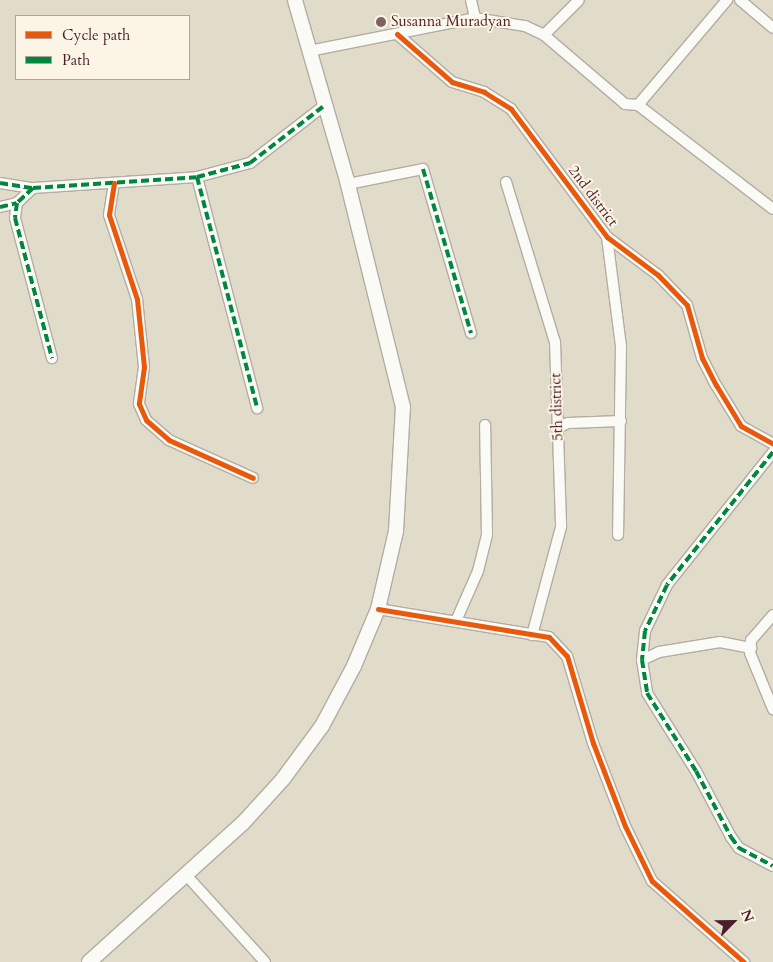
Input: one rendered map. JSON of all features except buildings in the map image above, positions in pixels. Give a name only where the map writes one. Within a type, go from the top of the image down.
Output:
[{"type":"main road","points":[[90,962],[243,824],[283,779],[322,726],[354,666],[378,609],[396,531],[403,407],[348,184],[295,0]]},
{"type":"street","points":[[471,0],[475,18]]},
{"type":"street","points":[[544,35],[579,0]]},
{"type":"street","points":[[638,106],[727,0]]},
{"type":"street","points":[[740,0],[773,28]]},
{"type":"street","points":[[309,51],[475,18],[525,26],[544,35],[625,104],[638,106],[773,210]]},
{"type":"street","name":"2nd district","points":[[397,34],[452,82],[484,92],[511,109],[607,237],[658,275],[687,305],[702,358],[741,426],[773,444]]},
{"type":"street","points":[[0,183],[33,188],[197,178],[250,163],[325,105]]},
{"type":"street","points":[[348,184],[423,169],[471,333]]},
{"type":"street","points":[[197,178],[257,408]]},
{"type":"street","name":"5th district","points":[[506,182],[555,342],[561,527],[532,635]]},
{"type":"street","points":[[114,183],[110,214],[137,300],[144,367],[138,404],[146,420],[170,440],[253,478]]},
{"type":"street","points":[[0,207],[17,203],[33,188]]},
{"type":"street","points":[[17,203],[15,218],[52,358]]},
{"type":"street","points":[[607,237],[621,346],[618,535]]},
{"type":"street","points":[[558,428],[568,423],[621,420]]},
{"type":"street","points":[[456,621],[478,571],[487,535],[485,425]]},
{"type":"street","points":[[773,452],[667,585],[645,631],[642,660],[647,694],[696,771],[730,837],[739,848],[773,866]]},
{"type":"street","points":[[378,609],[549,637],[567,656],[597,752],[626,826],[652,882],[744,962]]},
{"type":"street","points":[[773,615],[751,640],[751,648],[773,709]]},
{"type":"street","points":[[642,660],[659,652],[720,642],[751,648]]},
{"type":"street","points":[[187,876],[265,962]]},
{"type":"marked path","points":[[0,183],[33,188],[197,177],[250,163],[325,105]]},
{"type":"marked path","points":[[423,169],[471,333]]},
{"type":"marked path","points":[[197,177],[257,408]]},
{"type":"marked path","points":[[33,188],[17,203],[15,218],[52,358]]},
{"type":"marked path","points":[[0,207],[17,203]]},
{"type":"marked path","points":[[773,452],[667,585],[645,631],[642,660],[647,693],[696,771],[731,837],[739,848],[773,866]]},
{"type":"cycle path","points":[[397,34],[452,82],[484,92],[511,109],[607,237],[658,275],[687,305],[702,358],[741,426],[773,444]]},
{"type":"cycle path","points":[[114,183],[109,215],[137,299],[144,367],[139,404],[146,420],[169,440],[253,478]]},
{"type":"cycle path","points":[[378,609],[549,637],[567,656],[593,743],[625,826],[652,881],[744,962]]},
{"type":"place","name":"Susanna Muradyan","points":[[381,22]]}]
